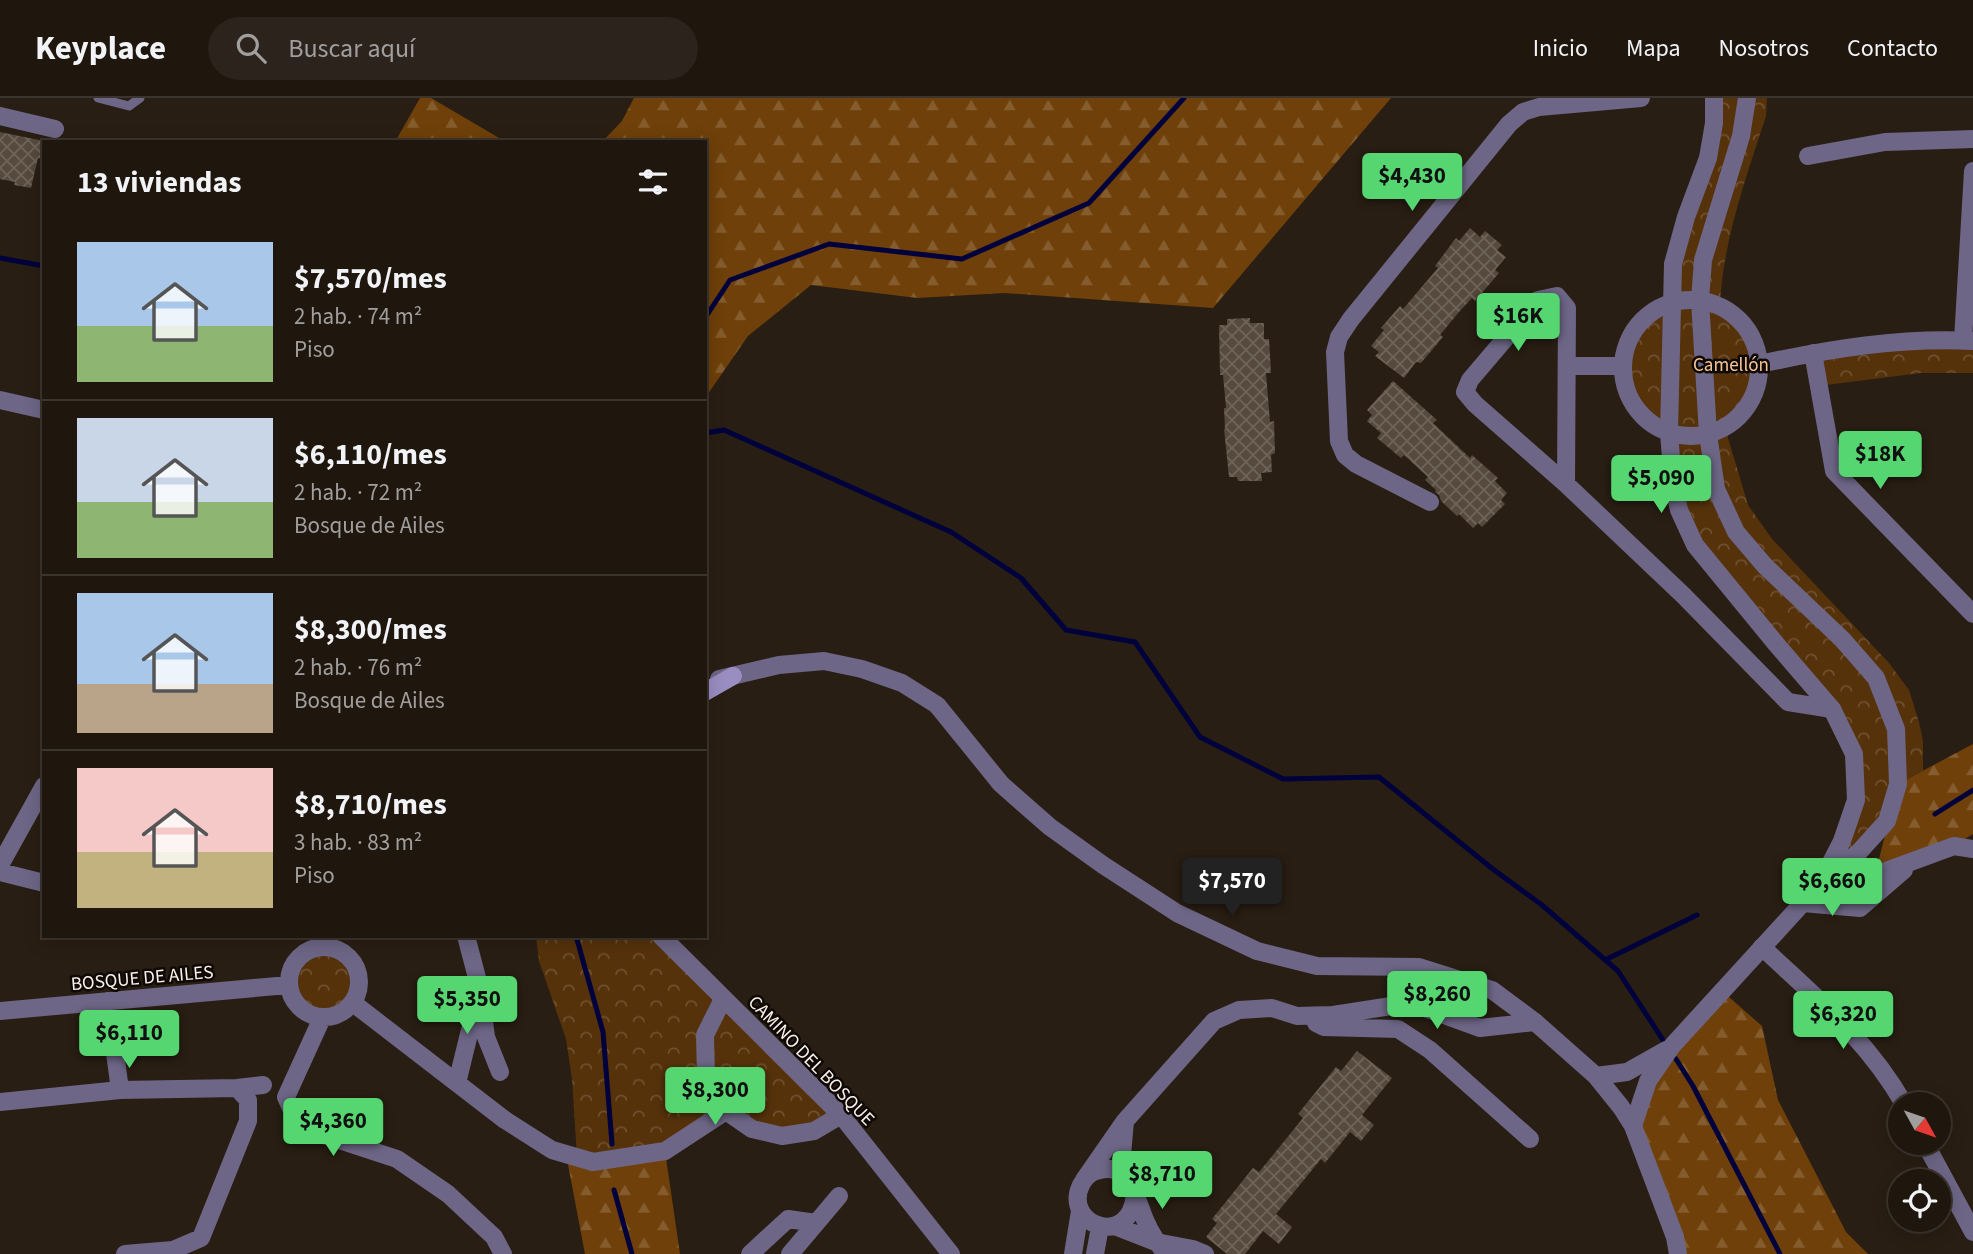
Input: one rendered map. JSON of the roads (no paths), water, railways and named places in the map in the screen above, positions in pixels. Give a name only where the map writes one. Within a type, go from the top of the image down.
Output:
[{"type":"main road","points":[[707,691],[733,676]]},
{"type":"street","points":[[1430,502],[1356,464],[1345,455],[1339,441],[1335,352],[1339,337],[1509,124],[1523,112],[1539,107],[1641,98]]},
{"type":"street","points":[[1714,98],[1714,123],[1708,158],[1686,217],[1673,264],[1669,433],[1673,483],[1679,510],[1695,545],[1832,709],[1854,754],[1856,800],[1842,841],[1821,883]]},
{"type":"street","points":[[1633,1126],[1648,1081],[1672,1046],[1821,883],[1859,852],[1887,821],[1898,784],[1896,730],[1876,678],[1842,639],[1765,566],[1736,532],[1716,489],[1708,434],[1700,300],[1703,260],[1741,135],[1746,98]]},
{"type":"street","points":[[0,116],[55,129]]},
{"type":"street","points":[[1808,156],[1885,142],[1973,139]]},
{"type":"street","points":[[1760,365],[1813,353],[1885,343],[1968,340],[1973,171]]},
{"type":"street","points":[[1566,484],[1567,308],[1557,296],[1538,300],[1470,380],[1465,392],[1684,595],[1788,702],[1832,709]]},
{"type":"street","points":[[1700,300],[1720,305],[1730,311],[1751,334],[1760,365],[1754,395],[1735,420],[1725,427],[1708,434],[1669,433],[1640,414],[1624,384],[1622,366],[1625,350],[1642,320],[1672,302],[1700,300]]},
{"type":"street","points":[[1813,353],[1834,471],[1973,614]]},
{"type":"street","points":[[1567,366],[1622,366]]},
{"type":"street","points":[[0,388],[42,398]]},
{"type":"street","points":[[0,401],[42,410]]},
{"type":"street","points":[[707,682],[779,665],[824,661],[862,669],[902,682],[937,705],[1001,784],[1050,827],[1177,913],[1257,951],[1317,965],[1419,967],[1492,990],[1535,1022],[1596,1076],[1621,1107],[1633,1126],[1675,1237],[1678,1254]]},
{"type":"street","points":[[0,865],[42,790]]},
{"type":"street","points":[[1821,883],[1867,878],[1954,846],[1973,849]]},
{"type":"street","points":[[1803,903],[1860,908],[1915,860]]},
{"type":"street","points":[[0,872],[42,882]]},
{"type":"street","points":[[467,938],[480,989],[486,1037],[500,1072]]},
{"type":"street","name":"CAMINO DEL BOSQUE","points":[[663,938],[841,1115],[951,1254]]},
{"type":"street","points":[[1762,947],[1850,1029],[1879,1063],[1897,1092]]},
{"type":"street","points":[[311,948],[334,948],[352,960],[360,981],[353,1003],[340,1014],[322,1018],[306,1013],[293,1001],[288,985],[294,963],[311,948]]},
{"type":"street","name":"BOSQUE DE AILES","points":[[0,1011],[288,985]]},
{"type":"street","points":[[457,1083],[480,989]]},
{"type":"street","points":[[723,999],[705,1035],[706,1076],[726,1111],[751,1129],[782,1136],[814,1132],[841,1115]]},
{"type":"street","points":[[108,1001],[120,1090]]},
{"type":"street","points":[[353,1003],[505,1119],[552,1150],[593,1162],[665,1151],[726,1111]]},
{"type":"street","points":[[1297,1016],[1333,1015],[1411,1003],[1480,1028],[1535,1022]]},
{"type":"street","points":[[1205,1254],[1193,1249],[1161,1248],[1088,1221],[1080,1211],[1077,1200],[1083,1180],[1125,1121],[1214,1021],[1239,1010],[1272,1008],[1324,1027],[1398,1028],[1430,1050],[1531,1139]]},
{"type":"street","points":[[322,1018],[286,1097],[295,1116],[327,1136],[397,1159],[448,1194],[494,1237],[503,1254]]},
{"type":"street","points":[[1596,1076],[1628,1073],[1672,1046]]},
{"type":"street","points":[[0,1102],[120,1090],[263,1086]]},
{"type":"street","points":[[125,1254],[173,1250],[201,1238],[248,1121],[248,1100],[237,1088]]},
{"type":"street","points":[[1123,1174],[1125,1121]]},
{"type":"street","points":[[1931,1155],[1973,1232]]},
{"type":"street","points":[[1083,1180],[1095,1171],[1110,1169],[1123,1174],[1131,1183],[1144,1220],[1161,1248]]},
{"type":"street","points":[[1095,1254],[1107,1226],[1126,1219],[1134,1208],[1135,1194]]},
{"type":"street","points":[[790,1254],[839,1196]]},
{"type":"street","points":[[1073,1254],[1080,1211]]},
{"type":"street","points":[[750,1254],[788,1219],[816,1223]]},
{"type":"lane","points":[[99,98],[129,106],[140,98]]},
{"type":"waterway","points":[[707,315],[730,280],[829,244],[962,259],[1089,203],[1184,98]]},
{"type":"waterway","points":[[0,258],[42,266]]},
{"type":"waterway","points":[[707,433],[724,430],[951,532],[1021,578],[1066,630],[1135,642],[1200,737],[1283,779],[1379,777],[1494,870],[1542,905],[1618,971],[1663,1040]]},
{"type":"waterway","points":[[1935,814],[1973,790]]},
{"type":"waterway","points":[[1605,960],[1697,915]]},
{"type":"waterway","points":[[577,938],[603,1032],[612,1144]]},
{"type":"waterway","points":[[1676,1059],[1693,1086],[1780,1254]]},
{"type":"waterway","points":[[614,1190],[632,1254]]},
{"type":"park label","name":"Camellón","points":[[1731,364]]}]
